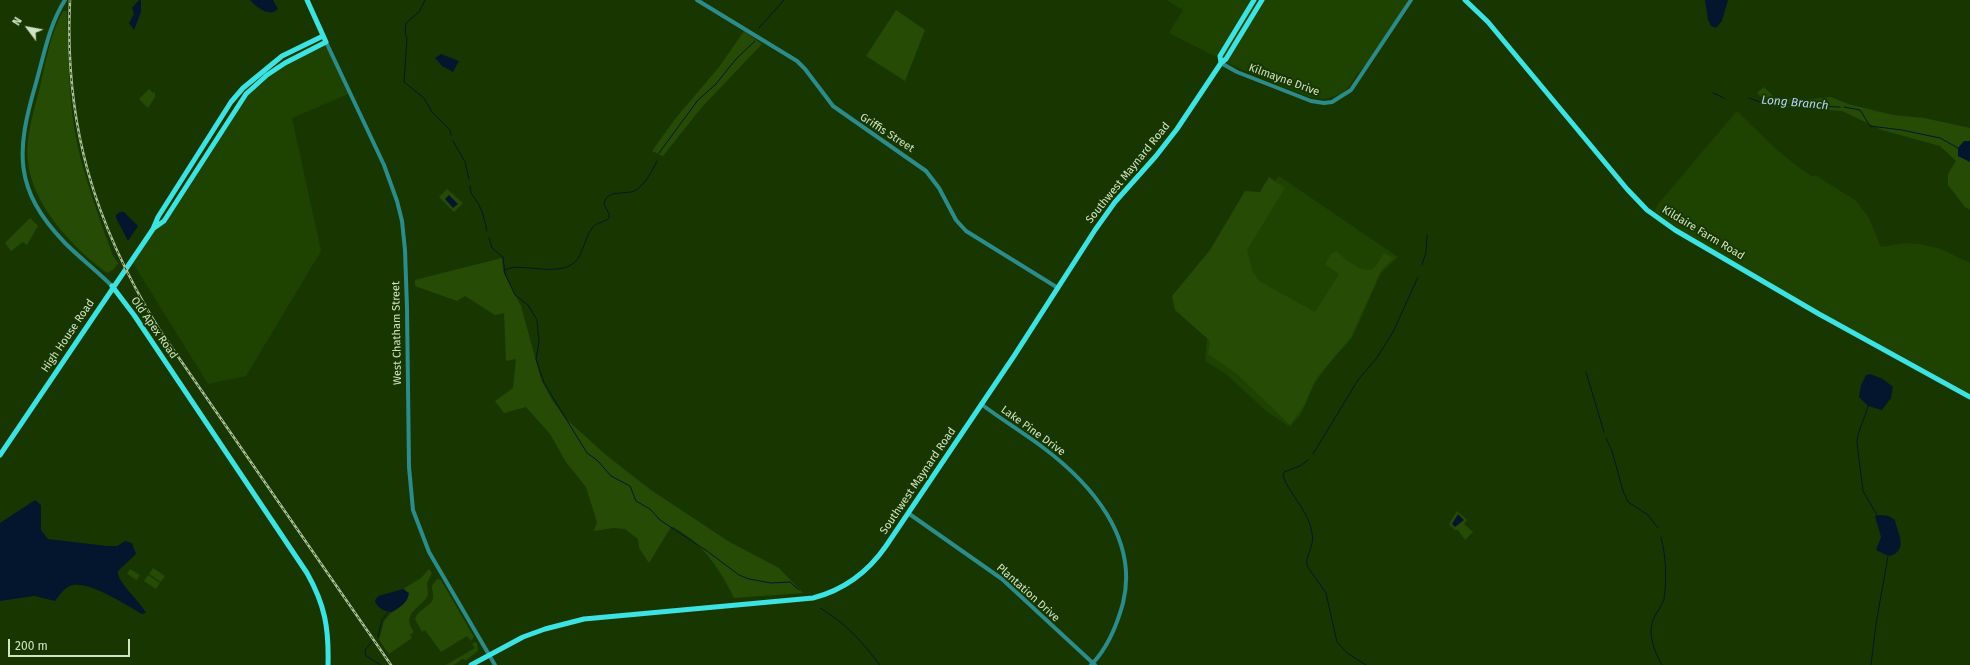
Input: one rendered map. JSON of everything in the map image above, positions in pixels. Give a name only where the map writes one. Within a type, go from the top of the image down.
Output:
[{"type":"main road","name":"West Chatham Street","points":[[307,0],[326,42]]},
{"type":"main road","name":"Southwest Maynard Road","points":[[1221,63],[1220,56],[1254,0]]},
{"type":"main road","name":"Southwest Maynard Road","points":[[471,665],[523,637],[553,626],[584,619],[813,598],[845,585],[861,574],[878,558],[1115,202],[1156,156],[1177,129],[1221,63],[1226,59],[1262,0]]},
{"type":"main road","name":"Kildaire Farm Road","points":[[1464,0],[1488,22],[1627,190],[1653,215],[1675,230],[1819,314],[1970,397]]},
{"type":"main road","name":"High House Road","points":[[0,455],[112,286],[153,229],[158,217],[224,115],[244,88],[282,56],[323,36]]},
{"type":"main road","name":"High House Road","points":[[153,229],[164,221],[246,94],[267,75],[326,42]]},
{"type":"main road","name":"Old Apex Road","points":[[112,286],[134,315],[307,573],[324,611],[329,638],[328,665]]},
{"type":"street","name":"Old Apex Road","points":[[65,0],[50,33],[32,96],[23,134],[23,168],[31,198],[44,218],[66,243],[112,286]]},
{"type":"street","name":"Griffis Street","points":[[697,0],[797,61],[837,110],[926,170],[939,188],[956,220],[966,231],[1058,288]]},
{"type":"street","name":"Kilmayne Drive","points":[[1221,63],[1237,72],[1311,101],[1324,103],[1332,102],[1351,90],[1411,0]]},
{"type":"street","name":"West Chatham Street","points":[[326,42],[384,165],[397,201],[402,221],[407,308],[409,464],[413,510],[429,552],[495,665]]},
{"type":"street","name":"Lake Pine Drive","points":[[981,404],[1041,446],[1066,467],[1089,492],[1117,530],[1122,544],[1127,568],[1124,597],[1112,634],[1093,664]]},
{"type":"street","name":"Plantation Drive","points":[[908,513],[1002,579],[1093,664]]},
{"type":"shaded area","points":[[1166,0],[1411,0],[1374,56],[1357,74],[1349,87],[1341,94],[1325,99],[1309,97],[1234,66],[1169,33],[1183,10]]},
{"type":"shaded area","points":[[896,10],[925,30],[905,81],[866,56]]},
{"type":"shaded area","points":[[63,11],[67,11],[72,114],[78,148],[85,175],[99,216],[113,256],[118,263],[113,270],[107,273],[81,251],[56,224],[37,194],[31,177],[28,161],[27,151],[31,122],[49,46]]},
{"type":"shaded area","points":[[744,31],[762,44],[702,107],[663,156],[652,151],[675,119],[719,67]]},
{"type":"shaded area","points":[[324,43],[351,93],[292,118],[321,251],[246,376],[208,384],[131,260],[153,229],[164,221],[246,94],[267,75]]},
{"type":"shaded area","points":[[1764,87],[1774,97],[1802,100],[1831,97],[1848,104],[1893,115],[1924,118],[1970,128],[1970,210],[1965,207],[1948,185],[1948,174],[1956,161],[1940,146],[1882,130],[1842,111],[1771,106],[1757,93]]},
{"type":"shaded area","points":[[149,89],[153,93],[155,92],[155,97],[148,108],[139,99]]},
{"type":"shaded area","points":[[1737,111],[1777,150],[1801,169],[1813,177],[1815,175],[1855,200],[1868,216],[1881,247],[1905,243],[1920,244],[1941,249],[1970,263],[1970,396],[1925,373],[1653,215],[1658,204]]},
{"type":"shaded area","points":[[1279,176],[1398,257],[1381,273],[1352,338],[1327,366],[1314,385],[1301,414],[1290,427],[1266,411],[1226,374],[1205,361],[1215,256]]},
{"type":"shaded area","points":[[1269,177],[1285,188],[1247,250],[1253,272],[1259,281],[1315,312],[1339,274],[1325,264],[1331,254],[1336,251],[1349,262],[1365,270],[1375,267],[1384,253],[1394,258],[1382,269],[1351,337],[1315,380],[1304,406],[1290,425],[1237,374],[1208,354],[1210,341],[1175,310],[1172,296],[1210,250],[1245,191],[1260,192]]},
{"type":"shaded area","points":[[447,189],[463,203],[454,212],[439,197]]},
{"type":"shaded area","points":[[30,218],[38,226],[27,245],[23,242],[11,251],[5,243]]},
{"type":"shaded area","points":[[502,258],[503,271],[521,306],[541,379],[552,400],[565,418],[606,455],[651,490],[728,541],[779,568],[803,593],[734,598],[723,577],[709,557],[693,540],[673,527],[671,527],[649,563],[639,548],[638,539],[625,529],[613,528],[594,531],[597,522],[586,487],[566,462],[550,434],[526,407],[504,413],[495,401],[513,388],[516,359],[506,361],[504,313],[495,315],[465,296],[457,301],[415,286],[415,280]]},
{"type":"shaded area","points":[[1457,511],[1467,520],[1464,524],[1473,532],[1465,540],[1458,530],[1455,530],[1449,524]]},
{"type":"shaded area","points":[[153,568],[165,576],[161,582],[149,574]]},
{"type":"shaded area","points":[[130,569],[140,575],[137,580],[127,574]]},
{"type":"shaded area","points":[[429,569],[432,573],[427,583],[428,595],[414,611],[409,620],[414,632],[410,635],[412,638],[389,654],[379,640],[384,621],[392,612],[406,590],[403,589],[421,578]]},
{"type":"shaded area","points":[[148,575],[160,583],[156,589],[144,581]]},
{"type":"shaded area","points":[[437,579],[441,580],[474,637],[471,641],[467,636],[441,652],[425,630],[422,632],[415,619],[433,599],[432,586]]},
{"type":"shaded area","points":[[475,642],[477,643],[478,651],[466,660],[462,659],[454,665],[446,665],[475,648],[472,644]]},
{"type":"water","points":[[139,0],[141,0],[141,12],[134,30],[129,23],[134,14],[132,8]]},
{"type":"water","points":[[250,0],[273,0],[278,9],[267,12],[256,6]]},
{"type":"water","points":[[1705,0],[1728,0],[1722,21],[1716,28],[1711,26],[1708,20]]},
{"type":"water","points":[[441,54],[459,61],[453,72],[442,66],[435,58]]},
{"type":"water","points":[[1964,141],[1970,141],[1970,162],[1958,156],[1958,148]]},
{"type":"water","points":[[449,195],[458,204],[453,208],[445,199]]},
{"type":"water","points":[[120,212],[124,212],[138,226],[128,241],[116,218],[116,215]]},
{"type":"water","points":[[1870,374],[1883,379],[1893,387],[1891,398],[1882,410],[1868,406],[1859,397],[1861,385],[1866,375]]},
{"type":"water","points":[[35,500],[41,505],[41,530],[48,539],[107,546],[117,546],[125,541],[132,543],[136,554],[118,571],[118,575],[146,613],[142,614],[107,594],[86,586],[77,585],[70,586],[65,589],[55,601],[34,596],[0,601],[0,523]]},
{"type":"water","points":[[1458,514],[1464,520],[1455,527],[1452,524]]},
{"type":"water","points":[[1875,516],[1889,516],[1895,520],[1901,545],[1900,549],[1891,556],[1876,550],[1881,537]]},
{"type":"water","points":[[403,589],[409,593],[407,600],[403,605],[392,612],[382,609],[375,601],[378,596]]},
{"type":"waterway","points":[[425,0],[419,12],[406,23],[405,33],[407,38],[404,82],[424,98],[432,112],[450,130],[451,135]]},
{"type":"waterway","points":[[759,28],[784,0]]},
{"type":"waterway","points":[[659,153],[698,100],[716,84],[736,59],[755,41]]},
{"type":"waterway","name":"Long Branch","points":[[1713,93],[1724,98]]},
{"type":"waterway","name":"Long Branch","points":[[1749,98],[1760,102],[1788,105],[1840,107]]},
{"type":"waterway","name":"Long Branch","points":[[1844,107],[1860,110],[1870,126],[1902,130],[1940,138],[1958,148]]},
{"type":"waterway","points":[[453,141],[465,162],[469,179]]},
{"type":"waterway","points":[[505,270],[517,267],[553,269],[569,266],[574,263],[581,254],[587,237],[593,227],[609,218],[609,214],[604,204],[606,199],[613,194],[632,192],[636,190],[646,180],[657,161]]},
{"type":"waterway","points":[[470,186],[471,193],[478,203],[484,217],[487,231]]},
{"type":"waterway","points":[[1422,265],[1426,252],[1427,235]]},
{"type":"waterway","points":[[489,238],[492,248],[503,257],[505,274],[515,295],[528,305],[537,320],[539,342],[536,359],[544,383],[587,453],[598,461],[611,476],[630,486],[636,501],[650,509],[660,520],[707,551],[739,575],[749,579],[771,583],[790,582],[799,590]]},
{"type":"waterway","points":[[1313,454],[1358,380],[1376,359],[1393,332],[1418,277]]},
{"type":"waterway","points":[[1586,372],[1604,432]]},
{"type":"waterway","points":[[1868,406],[1858,434],[1857,443],[1863,491],[1878,517]]},
{"type":"waterway","points":[[1606,438],[1612,451],[1623,491],[1628,502],[1648,515],[1658,528]]},
{"type":"waterway","points":[[1308,460],[1300,466],[1284,472],[1283,476],[1290,491],[1304,511],[1310,525],[1313,538],[1307,558],[1307,566],[1326,593],[1337,642],[1347,653],[1366,665]]},
{"type":"waterway","points":[[1661,537],[1665,560],[1665,591],[1663,602],[1652,624],[1651,636],[1656,654],[1662,665]]},
{"type":"waterway","points":[[1871,665],[1876,624],[1888,556]]},
{"type":"waterway","points":[[820,608],[846,627],[880,665]]},
{"type":"waterway","points":[[378,637],[382,620],[388,612]]},
{"type":"waterway","points":[[372,642],[365,650],[366,656],[381,665]]},
{"type":"railway","points":[[70,0],[69,45],[72,89],[78,131],[88,171],[101,211],[136,290],[159,329],[391,665]]}]
